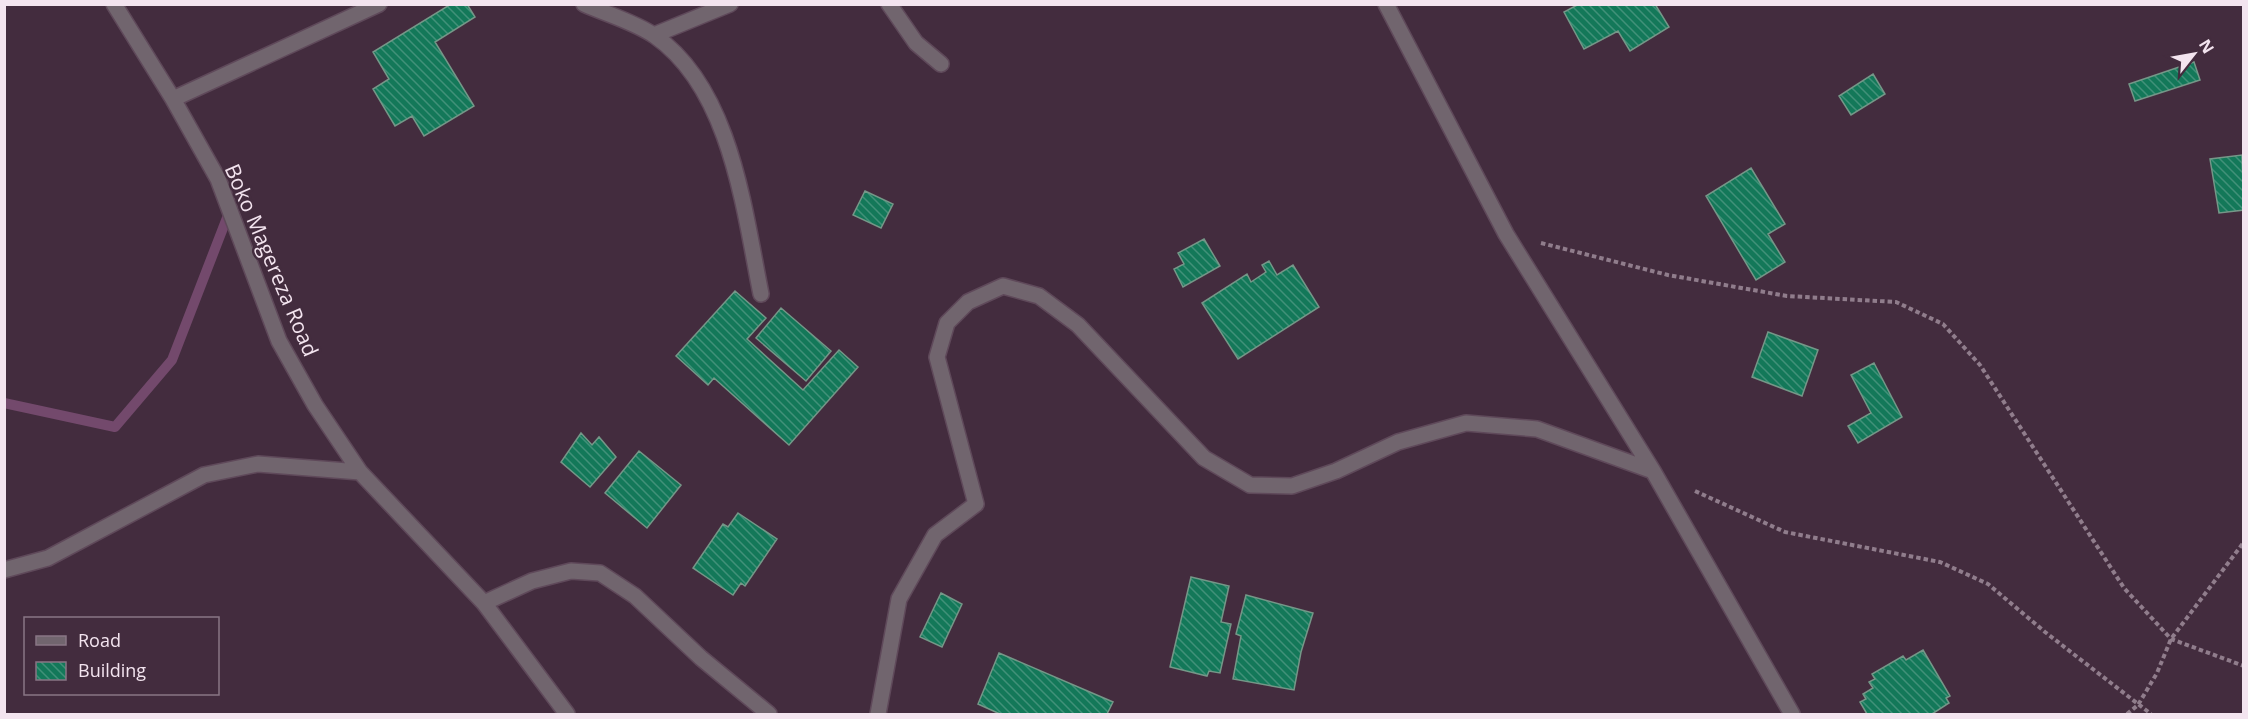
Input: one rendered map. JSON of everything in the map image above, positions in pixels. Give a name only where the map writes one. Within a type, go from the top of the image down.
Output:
[{"type":"street","name":"Boko Magereza Road","points":[[114,4],[173,99],[218,180],[279,341],[315,405],[360,472],[484,603],[567,714]]},
{"type":"street","points":[[173,99],[380,4]]},
{"type":"street","points":[[584,4],[654,35],[682,58],[708,97],[737,176],[761,294]]},
{"type":"street","points":[[654,35],[730,4]]},
{"type":"street","points":[[889,4],[916,43],[941,64]]},
{"type":"street","points":[[1386,4],[1506,234],[1653,471],[1792,714]]},
{"type":"street","points":[[878,714],[899,599],[936,535],[976,504],[937,357],[947,323],[968,302],[1004,286],[1039,296],[1078,325],[1204,458],[1250,485],[1292,486],[1336,471],[1398,442],[1466,423],[1537,429],[1653,471]]},
{"type":"street","points":[[4,570],[48,558],[204,475],[258,464],[360,472]]},
{"type":"street","points":[[484,603],[532,581],[571,571],[600,573],[635,597],[701,658],[768,714]]},
{"type":"path","points":[[1506,234],[1668,275],[1787,296],[1896,302],[1943,324],[1980,365],[2124,588],[2171,639],[2244,666]]},
{"type":"path","points":[[1694,490],[1785,532],[1940,562],[1988,584],[2151,714]]},
{"type":"path","points":[[2127,714],[2138,705],[2157,673],[2171,639],[2244,542]]},
{"type":"building","points":[[451,4],[467,4],[475,17],[435,42],[474,106],[424,136],[412,116],[395,126],[373,89],[389,79],[373,52]]},
{"type":"building","points":[[1579,4],[1655,4],[1669,27],[1630,51],[1618,31],[1584,49],[1564,12]]},
{"type":"building","points":[[2194,62],[2200,80],[2135,101],[2129,84]]},
{"type":"building","points":[[1873,74],[1885,94],[1851,115],[1839,96]]},
{"type":"building","points":[[2242,155],[2244,210],[2219,213],[2210,159]]},
{"type":"building","points":[[1751,168],[1785,224],[1768,234],[1785,262],[1756,280],[1706,196]]},
{"type":"building","points":[[865,191],[893,204],[881,228],[853,215]]},
{"type":"building","points":[[1204,239],[1220,266],[1183,287],[1174,269],[1184,264],[1178,253]]},
{"type":"building","points":[[1269,261],[1277,275],[1293,265],[1319,307],[1238,359],[1202,303],[1247,274],[1251,282],[1266,272],[1262,265]]},
{"type":"building","points":[[735,291],[766,318],[747,339],[803,390],[839,350],[858,367],[789,445],[714,378],[708,385],[676,356]]},
{"type":"building","points":[[781,308],[831,351],[806,381],[756,338]]},
{"type":"building","points":[[1768,332],[1818,350],[1802,396],[1752,377]]},
{"type":"building","points":[[1874,363],[1902,417],[1858,443],[1848,426],[1871,413],[1851,375]]},
{"type":"building","points":[[581,433],[592,445],[599,437],[616,457],[590,487],[561,462]]},
{"type":"building","points":[[639,451],[681,485],[647,528],[605,493]]},
{"type":"building","points":[[738,513],[777,539],[745,586],[741,583],[733,595],[693,568],[723,524],[728,527]]},
{"type":"building","points":[[1191,577],[1229,586],[1221,622],[1231,624],[1220,673],[1209,671],[1207,676],[1170,667]]},
{"type":"building","points":[[941,593],[962,604],[942,647],[920,637]]},
{"type":"building","points":[[1246,595],[1313,613],[1301,652],[1294,690],[1233,679],[1241,636],[1236,634]]},
{"type":"building","points":[[1923,650],[1950,696],[1946,698],[1949,703],[1932,714],[1867,714],[1860,702],[1866,699],[1863,694],[1873,688],[1869,682],[1875,679],[1872,674],[1903,656],[1906,660]]},
{"type":"building","points":[[999,653],[1113,702],[1107,714],[1000,714],[978,704]]},
{"type":"waterway","points":[[4,403],[115,427],[172,360],[230,210]]}]
